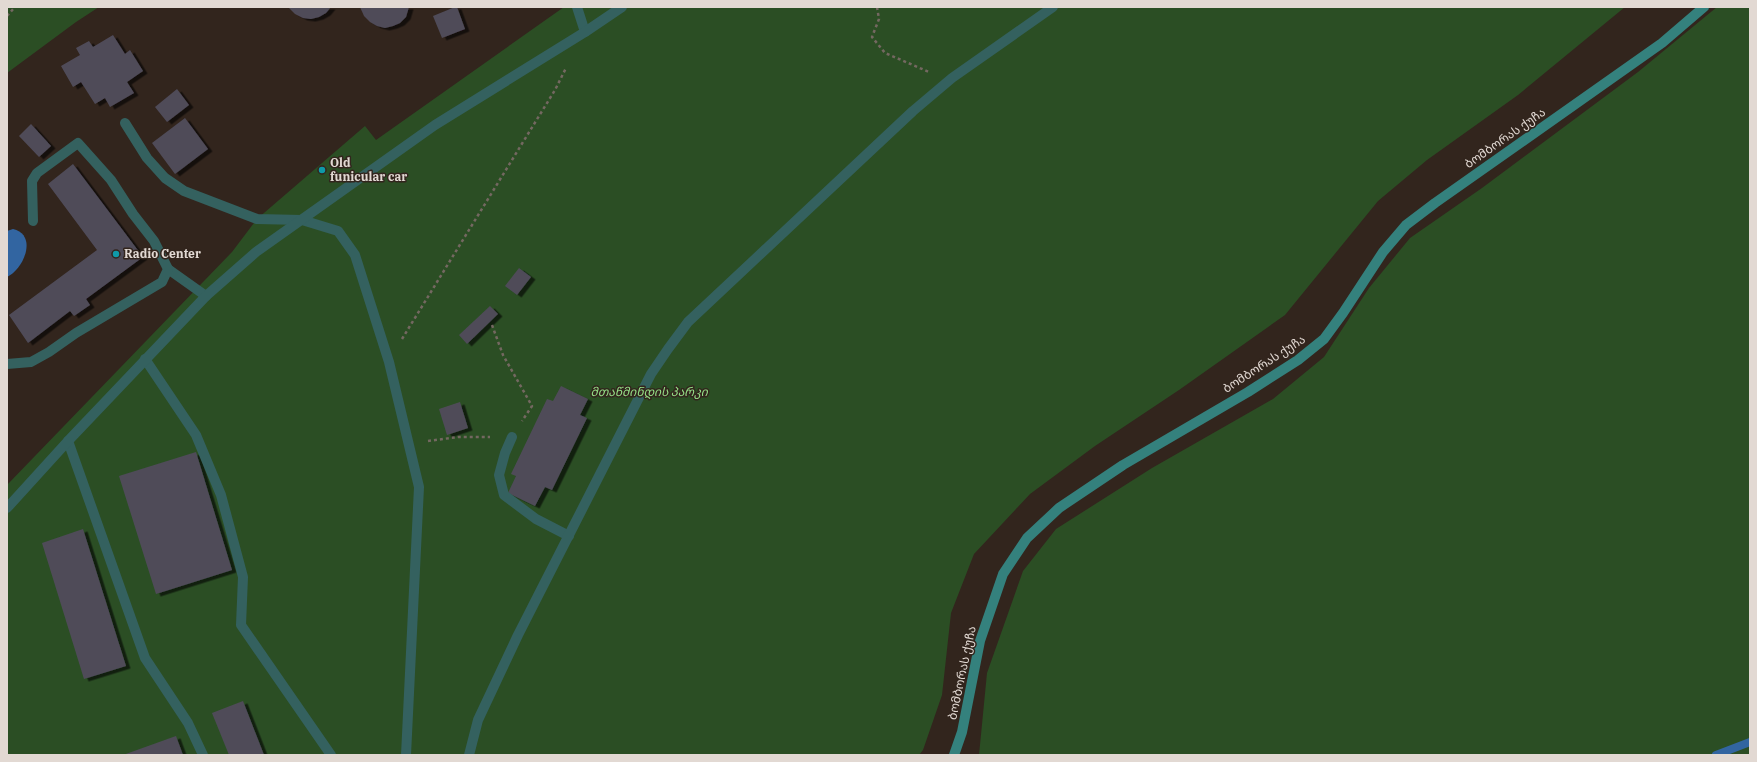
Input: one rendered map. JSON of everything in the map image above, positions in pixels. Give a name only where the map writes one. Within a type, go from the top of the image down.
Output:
[{"type":"street","name":"ბომბორას ქუჩა","points":[[954,755],[962,732],[980,641],[1003,574],[1027,538],[1060,508],[1123,465],[1248,392],[1298,360],[1324,339],[1383,252],[1406,225],[1662,43],[1704,7]]},
{"type":"lane","points":[[577,7],[585,32]]},
{"type":"lane","points":[[7,508],[68,441],[206,296],[256,252],[434,125],[585,32],[622,7]]},
{"type":"lane","points":[[469,755],[478,720],[518,635],[651,374],[688,322],[914,111],[952,78],[1053,7]]},
{"type":"lane","points":[[125,123],[147,158],[164,178],[184,190],[257,219],[302,220],[338,231],[355,255],[389,362],[419,487],[406,755]]},
{"type":"lane","points":[[33,221],[32,181],[37,173],[78,143],[111,180],[133,214],[154,241],[168,269],[206,296]]},
{"type":"lane","points":[[7,364],[31,362],[49,352],[76,333],[162,282],[168,269]]},
{"type":"lane","points":[[145,359],[196,435],[221,495],[243,577],[240,625],[331,755]]},
{"type":"lane","points":[[512,437],[505,452],[499,475],[504,495],[536,519],[569,536]]},
{"type":"lane","points":[[68,441],[145,658],[188,723],[203,755]]},
{"type":"path","points":[[7,16],[15,7]]},
{"type":"path","points":[[877,7],[879,19],[872,37],[886,53],[926,71],[952,78]]},
{"type":"path","points":[[389,362],[555,90],[568,64]]},
{"type":"path","points":[[409,444],[458,437],[512,437],[532,406],[503,355],[492,325]]},
{"type":"green space","points":[[7,7],[99,7],[76,22],[7,73]]},
{"type":"green space","name":"მთაწმინდის პარკი","points":[[564,7],[1625,7],[1518,95],[1427,160],[1378,201],[1285,315],[1179,390],[1095,446],[1030,494],[974,554],[951,613],[942,695],[923,750],[919,755],[7,755],[7,485],[232,252],[257,219],[365,126],[376,140]]},
{"type":"green space","points":[[1717,7],[1750,7],[1750,755],[979,755],[987,673],[1023,571],[1056,529],[1152,468],[1273,399],[1324,357],[1369,288],[1410,238],[1482,188],[1638,72]]},
{"type":"water","points":[[13,229],[21,232],[27,245],[26,252],[19,267],[7,277],[7,231]]},
{"type":"building","points":[[288,7],[331,7],[326,13],[311,19],[303,18],[295,14]]},
{"type":"building","points":[[360,7],[409,7],[406,17],[400,23],[385,28],[370,22],[364,16]]},
{"type":"building","points":[[457,7],[465,29],[442,38],[433,16]]},
{"type":"building","points":[[113,35],[125,54],[130,50],[143,71],[127,82],[134,93],[110,107],[105,98],[95,104],[81,82],[73,87],[61,66],[80,55],[76,48],[89,41],[93,47]]},
{"type":"building","points":[[177,89],[189,105],[167,122],[155,107]]},
{"type":"building","points":[[185,118],[208,149],[175,174],[152,143]]},
{"type":"building","points":[[31,124],[51,146],[39,157],[19,136]]},
{"type":"building","name":"Radio Center","points":[[73,164],[143,257],[86,299],[90,305],[74,316],[70,311],[28,343],[9,315],[97,250],[48,184]]},
{"type":"building","points":[[519,268],[531,277],[517,295],[505,286]]},
{"type":"building","points":[[490,306],[498,314],[467,344],[459,335]]},
{"type":"building","points":[[561,386],[588,399],[580,415],[587,418],[552,490],[545,487],[535,506],[508,493],[516,476],[511,474],[547,399],[553,401]]},
{"type":"building","points":[[460,402],[468,428],[447,435],[439,409]]},
{"type":"building","points":[[196,452],[232,570],[156,594],[119,476]]},
{"type":"building","points":[[83,529],[126,666],[84,679],[42,543]]},
{"type":"building","points":[[243,701],[264,755],[229,755],[212,713]]},
{"type":"building","points":[[176,736],[183,755],[123,755]]},
{"type":"waterway","points":[[1716,755],[1750,742]]},
{"type":"place","name":"Old funicular car","points":[[322,170]]},
{"type":"place","name":"Radio Center","points":[[116,254]]}]
